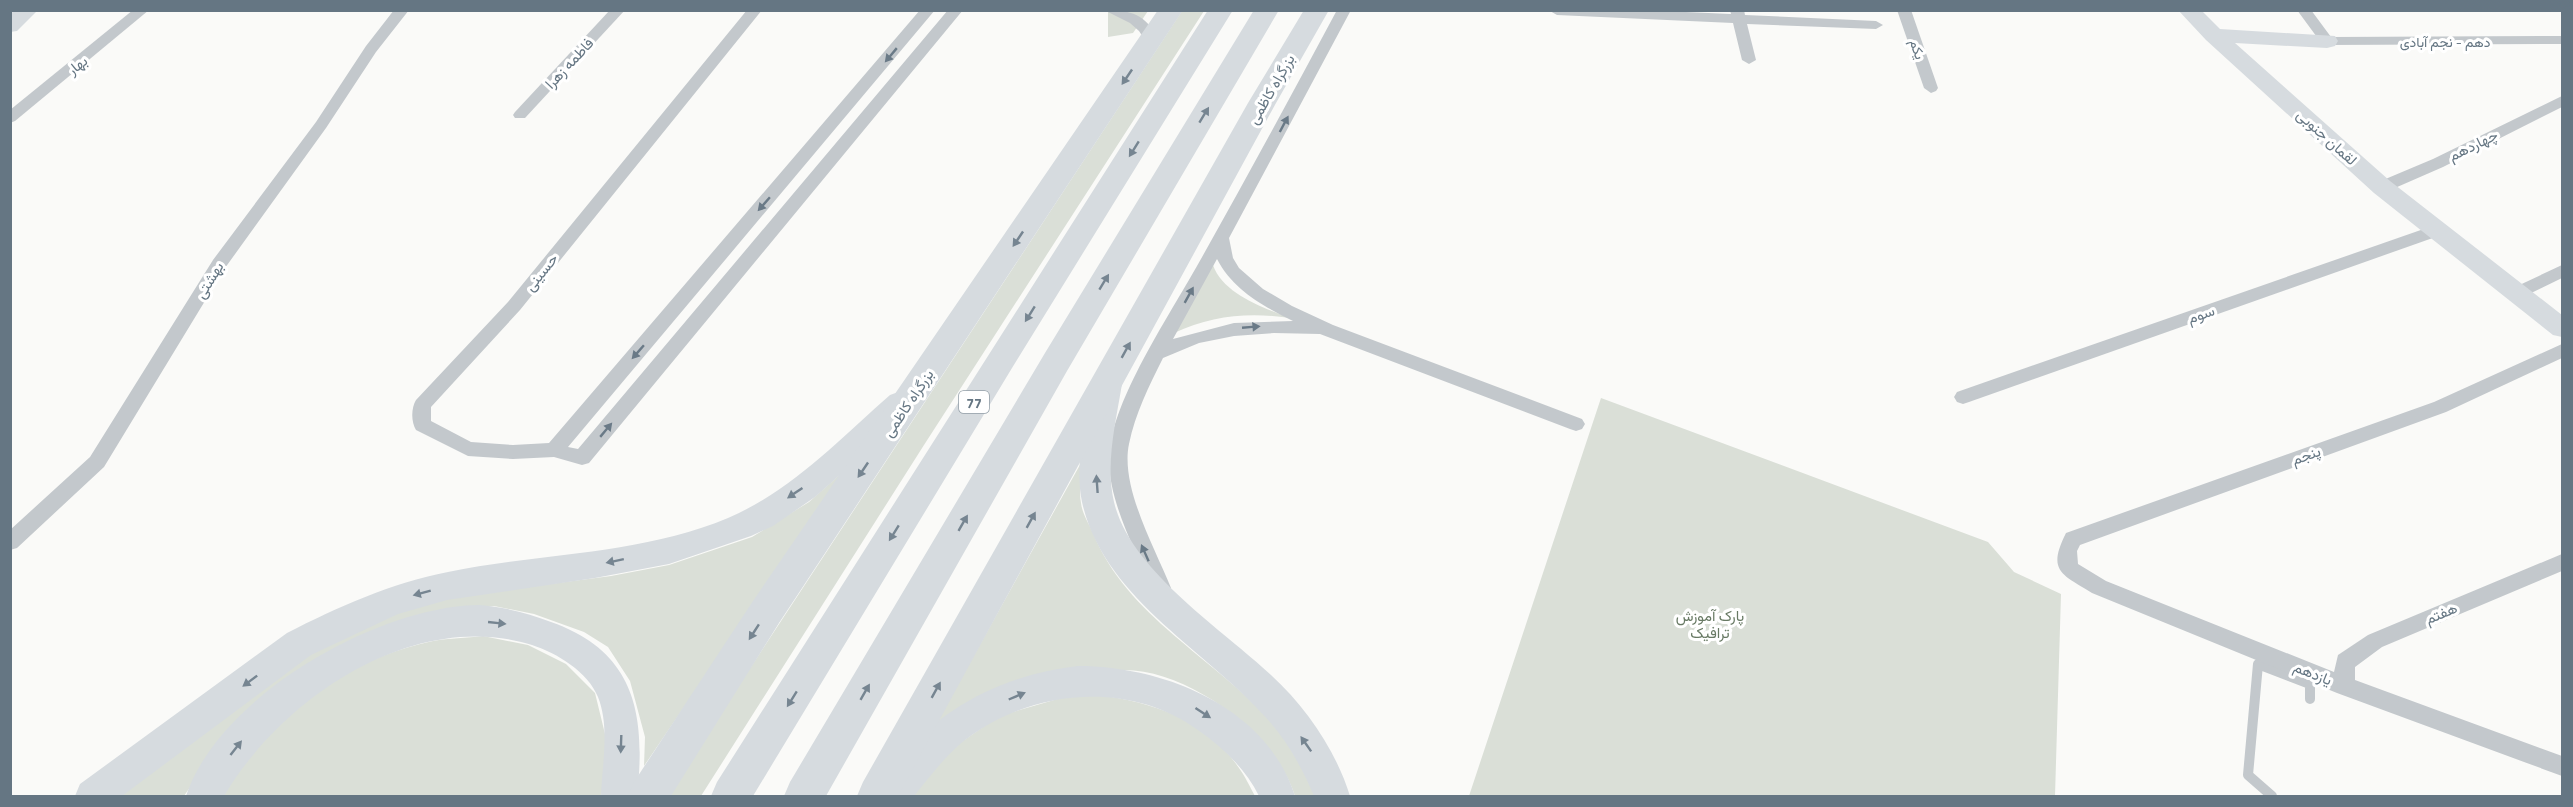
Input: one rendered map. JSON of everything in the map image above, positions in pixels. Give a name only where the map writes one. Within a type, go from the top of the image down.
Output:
[{"type":"highway","name":"بزرگراه کاظمی","points":[[648,796],[766,612],[1171,10]]},
{"type":"highway","name":"77","points":[[731,796],[1001,359],[1221,10]]},
{"type":"highway","points":[[804,796],[1056,362],[1267,10]]},
{"type":"highway","points":[[1262,103],[1295,10]]},
{"type":"highway","name":"بزرگراه کاظمی","points":[[877,796],[1262,103],[1317,10]]},
{"type":"main road","points":[[1107,384],[1095,462],[1098,501],[1105,526],[1123,557],[1169,606],[1247,675],[1283,711],[1318,761],[1332,796]]},
{"type":"main road","points":[[93,796],[299,644],[383,603],[444,587],[524,573],[596,565],[675,549],[741,526],[796,493],[919,387]]},
{"type":"main road","points":[[204,796],[217,772],[247,735],[277,705],[337,664],[391,637],[431,626],[471,620],[516,625],[556,638],[588,656],[612,689],[621,729],[619,796]]},
{"type":"main road","points":[[891,796],[923,758],[955,727],[995,705],[1032,689],[1077,681],[1141,685],[1202,710],[1245,746],[1277,796]]},
{"type":"street","points":[[10,26],[28,10]]},
{"type":"street","name":"بهار","points":[[10,118],[142,10]]},
{"type":"street","name":"بهشتی","points":[[10,542],[97,462],[219,264],[321,125],[371,49],[402,10]]},
{"type":"street","name":"فاطمه زهرا","points":[[520,115],[618,10]]},
{"type":"street","name":"حسینی","points":[[554,450],[513,453],[468,449],[422,425],[422,405],[514,306],[755,10]]},
{"type":"street","points":[[928,10],[554,450],[582,458],[956,10]]},
{"type":"street","points":[[1111,10],[1137,20],[1146,27],[1152,40]]},
{"type":"street","points":[[1169,606],[1121,490],[1119,446],[1131,406],[1156,354],[1344,10]]},
{"type":"street","name":"یکم","points":[[1904,10],[1931,88]]},
{"type":"street","name":"لقمان جنوبی","points":[[2188,10],[2382,187],[2562,328]]},
{"type":"street","points":[[2304,10],[2327,41]]},
{"type":"street","points":[[1557,11],[1738,14],[1876,25]]},
{"type":"street","points":[[1738,14],[1749,60]]},
{"type":"street","points":[[2214,35],[2327,41]]},
{"type":"street","name":"دهم - نجم آبادی","points":[[2327,41],[2562,40]]},
{"type":"street","name":"چهاردهم","points":[[2382,187],[2438,163],[2562,101]]},
{"type":"street","name":"سوم","points":[[1963,397],[2438,230]]},
{"type":"street","points":[[1221,238],[1226,260],[1236,276],[1274,302],[1327,330],[1576,424]]},
{"type":"street","points":[[2517,293],[2562,271]]},
{"type":"street","points":[[1156,354],[1185,340],[1216,331],[1255,326],[1292,326],[1327,330]]},
{"type":"street","name":"پنجم","points":[[2068,568],[2067,551],[2073,539],[2440,407],[2562,351]]},
{"type":"street","name":"هفتم","points":[[2344,686],[2345,662],[2375,641],[2562,562]]},
{"type":"street","name":"یازدهم","points":[[2068,568],[2099,587],[2344,686],[2562,766]]},
{"type":"lane","points":[[2272,796],[2248,775],[2258,664],[2310,684],[2310,699]]},
{"type":"green space","points":[[1108,11],[1148,11],[1133,33],[1108,37]]},
{"type":"green space","points":[[1182,11],[1204,11],[701,796],[666,796]]},
{"type":"green space","points":[[1213,265],[1218,275],[1235,292],[1290,318],[1260,315],[1231,316],[1203,322],[1174,333]]},
{"type":"green space","name":"پارک آموزش ترافیک","points":[[1601,398],[1988,542],[2014,572],[2061,594],[2055,796],[1469,796]]},
{"type":"green space","points":[[1086,454],[1080,497],[1082,507],[1114,571],[1141,604],[1172,634],[1239,690],[1270,720],[1297,755],[1318,796],[1295,796],[1285,773],[1269,750],[1249,728],[1225,709],[1199,692],[1173,680],[1146,672],[1120,670],[1107,672],[933,729]]},
{"type":"green space","points":[[845,470],[644,766],[645,737],[630,681],[608,647],[584,632],[534,614],[494,606],[451,611],[222,741],[184,796],[118,796],[301,656],[390,614],[451,597],[611,576],[669,565],[752,537],[809,502]]},
{"type":"green space","points":[[483,636],[528,645],[566,664],[595,693],[605,734],[606,776],[601,796],[220,796],[259,741],[310,696],[339,677],[400,650],[433,641]]},
{"type":"green space","points":[[1099,695],[1159,709],[1195,725],[1226,751],[1255,796],[906,796],[944,754],[999,716],[1061,698]]}]
